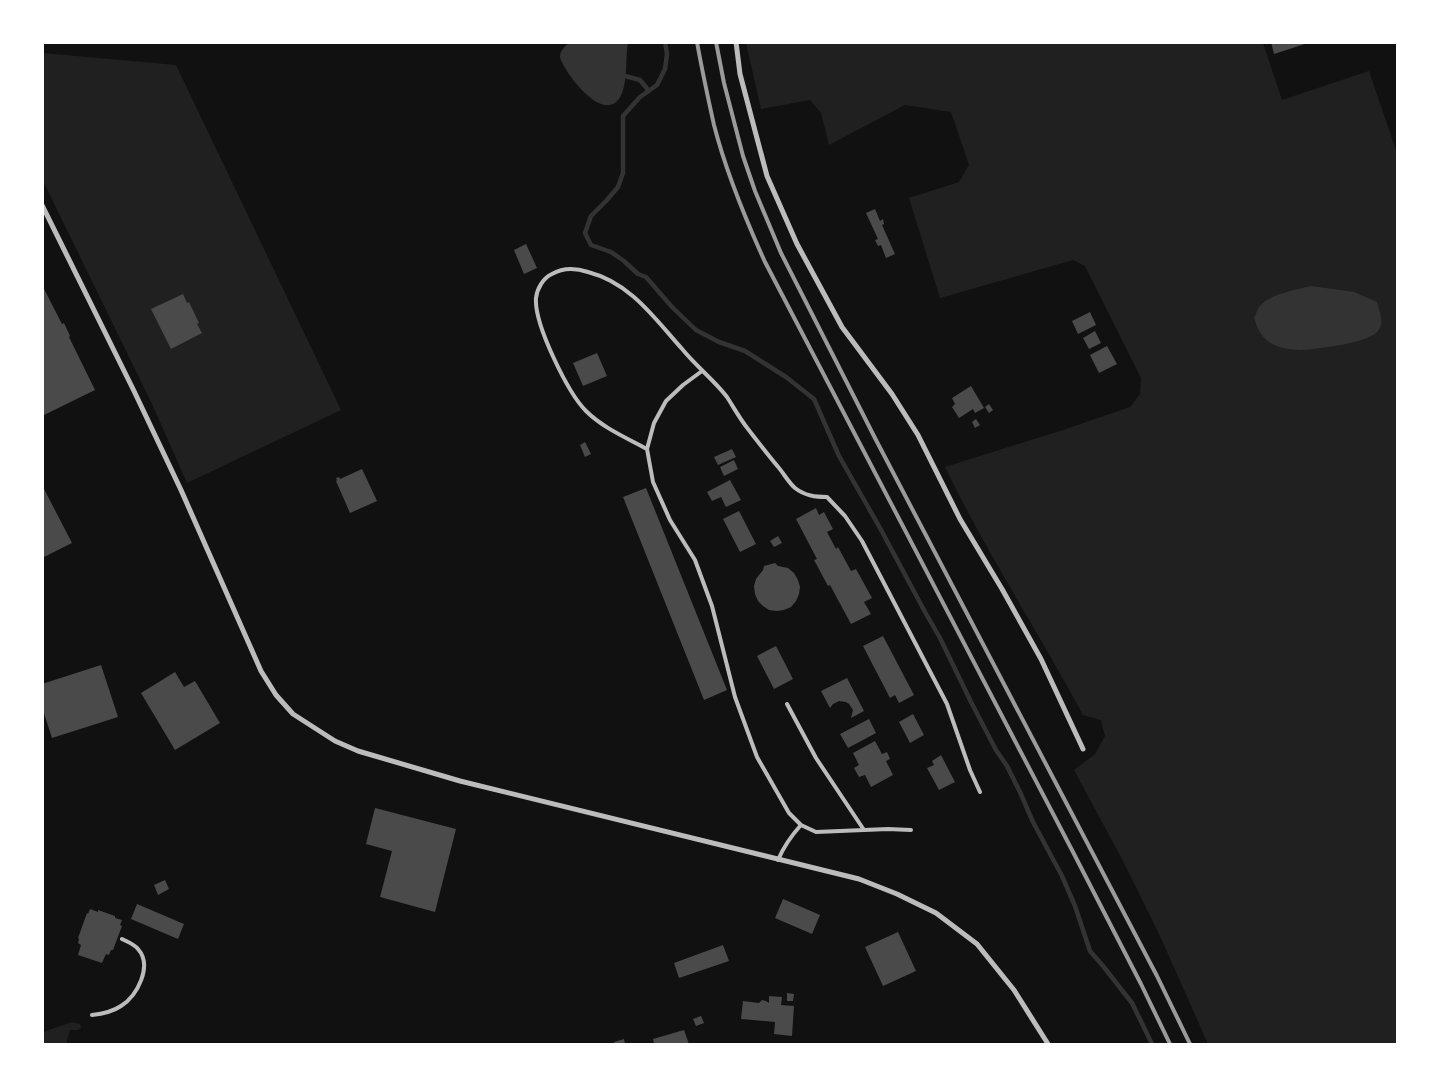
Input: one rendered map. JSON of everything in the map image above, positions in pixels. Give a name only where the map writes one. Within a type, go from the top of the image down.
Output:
[{"type":"street","points":[[736,42],[740,74],[767,176],[798,244],[842,328],[892,394],[918,435],[960,519],[1041,659],[1083,749]]},
{"type":"street","points":[[42,205],[138,399],[261,671],[276,695],[293,714],[335,742],[460,781],[859,879],[897,894],[936,913],[977,944],[1014,990],[1048,1044]]},
{"type":"lane","points":[[648,449],[600,422],[586,411],[572,393],[557,364],[538,315],[536,298],[541,283],[550,274],[565,269],[578,269],[611,280],[638,299],[726,396],[747,428],[795,488],[810,496],[827,497],[845,516],[862,541],[947,704],[970,770],[980,792]]},
{"type":"lane","points":[[702,371],[666,401],[654,423],[648,449],[653,482],[670,520],[696,560],[712,606],[735,697],[758,757],[789,812],[801,825],[816,832],[888,828],[911,830]]},
{"type":"lane","points":[[787,704],[816,758],[864,830]]},
{"type":"lane","points":[[778,860],[791,835],[801,825]]},
{"type":"lane","points":[[92,1015],[111,1012],[121,1007],[130,999],[140,982],[144,970],[143,958],[139,950],[122,939]]},
{"type":"shaded area","points":[[571,42],[628,43],[624,87],[616,102],[609,105],[593,100],[571,78],[560,57],[563,48]]},
{"type":"shaded area","points":[[746,43],[1263,43],[1282,100],[1369,71],[1398,156],[1397,1044],[1208,1044],[1160,936],[1123,861],[1074,770],[1095,754],[1105,736],[1101,720],[1083,715],[995,561],[945,467],[1130,407],[1140,394],[1141,378],[1085,266],[1073,260],[940,298],[909,198],[959,182],[969,165],[951,112],[905,105],[829,145],[821,113],[810,100],[761,109]]},
{"type":"shaded area","points":[[43,53],[176,65],[341,410],[187,483],[152,404],[43,181]]},
{"type":"shaded area","points":[[1311,286],[1354,292],[1377,302],[1381,320],[1380,328],[1373,335],[1364,339],[1330,347],[1297,350],[1283,348],[1265,339],[1254,318],[1259,307],[1276,296]]},
{"type":"shaded area","points":[[72,1022],[80,1024],[81,1028],[70,1030],[66,1044],[43,1044],[43,1032]]},
{"type":"building","points":[[1271,42],[1308,42],[1308,43],[1274,54]]},
{"type":"building","points":[[875,209],[880,221],[883,219],[884,224],[882,225],[895,254],[886,258],[881,245],[878,246],[875,240],[878,239],[866,213]]},
{"type":"building","points":[[526,244],[537,268],[524,274],[514,250]]},
{"type":"building","points":[[42,285],[62,324],[64,323],[95,390],[42,416]]},
{"type":"building","points":[[183,294],[187,303],[189,302],[202,333],[171,349],[151,309]]},
{"type":"building","points":[[1090,312],[1096,325],[1078,334],[1072,321]]},
{"type":"building","points":[[1095,331],[1101,343],[1089,349],[1083,338]]},
{"type":"building","points":[[1107,346],[1117,364],[1099,373],[1090,355]]},
{"type":"building","points":[[597,353],[607,376],[583,386],[573,363]]},
{"type":"building","points":[[971,386],[984,408],[975,413],[973,409],[959,418],[952,407],[955,404],[952,398]]},
{"type":"building","points":[[989,404],[993,410],[989,413],[985,407]]},
{"type":"building","points":[[976,419],[980,425],[975,428],[972,422]]},
{"type":"building","points":[[585,442],[591,454],[585,457],[580,445]]},
{"type":"building","points":[[732,449],[736,457],[718,465],[714,457]]},
{"type":"building","points":[[734,460],[738,469],[724,476],[720,467]]},
{"type":"building","points":[[362,469],[377,501],[350,513],[336,478],[339,477],[340,479]]},
{"type":"building","points":[[730,480],[741,500],[726,507],[721,497],[712,501],[707,492]]},
{"type":"building","points":[[42,485],[72,543],[42,558]]},
{"type":"building","points":[[646,488],[727,690],[704,700],[623,497]]},
{"type":"building","points":[[816,508],[819,515],[824,512],[833,529],[827,532],[836,549],[838,547],[851,571],[856,569],[872,598],[864,602],[871,614],[851,624],[814,560],[817,559],[796,519]]},
{"type":"building","points":[[739,511],[756,544],[740,552],[723,519]]},
{"type":"building","points":[[778,536],[782,543],[774,547],[770,541]]},
{"type":"building","points":[[775,563],[778,566],[788,568],[794,573],[800,587],[796,601],[791,607],[777,611],[769,610],[758,601],[754,586],[764,566]]},
{"type":"building","points":[[883,636],[914,695],[899,703],[895,695],[890,698],[863,646]]},
{"type":"building","points":[[776,646],[793,679],[774,689],[757,656]]},
{"type":"building","points":[[101,665],[118,717],[52,738],[42,707],[42,684]]},
{"type":"building","points":[[175,672],[184,687],[195,681],[220,723],[175,750],[141,693]]},
{"type":"building","points":[[847,678],[864,711],[851,718],[853,710],[849,704],[839,701],[830,708],[821,691]]},
{"type":"building","points":[[913,714],[924,735],[910,743],[899,722]]},
{"type":"building","points":[[869,719],[876,733],[848,748],[840,734]]},
{"type":"building","points":[[875,741],[882,754],[887,752],[890,759],[886,761],[893,775],[871,787],[865,775],[859,777],[854,768],[859,765],[853,753]]},
{"type":"building","points":[[941,755],[955,782],[939,790],[927,768],[934,765],[932,761]]},
{"type":"building","points":[[375,808],[456,829],[435,912],[380,897],[392,851],[366,844]]},
{"type":"building","points":[[165,880],[169,889],[158,895],[154,885]]},
{"type":"building","points":[[783,899],[820,915],[812,934],[775,918]]},
{"type":"building","points":[[137,904],[184,924],[178,939],[131,919]]},
{"type":"building","points":[[90,909],[98,912],[98,910],[122,920],[120,925],[122,926],[113,950],[111,950],[109,955],[106,954],[102,963],[78,955],[81,945],[78,943],[78,938]]},
{"type":"building","points":[[898,932],[916,971],[883,986],[865,947]]},
{"type":"building","points":[[723,945],[729,961],[679,978],[674,963]]},
{"type":"building","points":[[787,993],[794,994],[793,1001],[787,1001]]},
{"type":"building","points":[[769,996],[782,997],[781,1005],[794,1006],[792,1036],[774,1034],[775,1022],[741,1019],[743,1001],[759,1003],[762,1000],[769,1003]]},
{"type":"building","points":[[701,1016],[704,1023],[696,1026],[693,1019]]},
{"type":"building","points":[[684,1030],[689,1044],[654,1044],[653,1039]]},
{"type":"building","points":[[624,1039],[625,1044],[615,1044],[614,1042]]},
{"type":"waterway","points":[[665,42],[667,54],[665,69],[657,85],[640,97],[623,116],[623,173],[618,187],[591,216],[585,233],[591,245],[611,252],[638,274],[646,277],[672,307],[696,330],[719,342],[745,351],[786,377],[814,399],[839,456],[940,638],[996,750],[1007,766],[1033,822],[1062,876],[1075,906],[1090,951],[1132,1003],[1152,1044]]},
{"type":"waterway","points":[[625,76],[640,80],[649,91]]},
{"type":"railway","points":[[697,42],[714,125],[724,160],[736,195],[765,262],[1073,852],[1170,1044]]},
{"type":"railway","points":[[716,42],[724,83],[743,156],[755,191],[781,253],[876,440],[1157,976],[1190,1044]]}]
